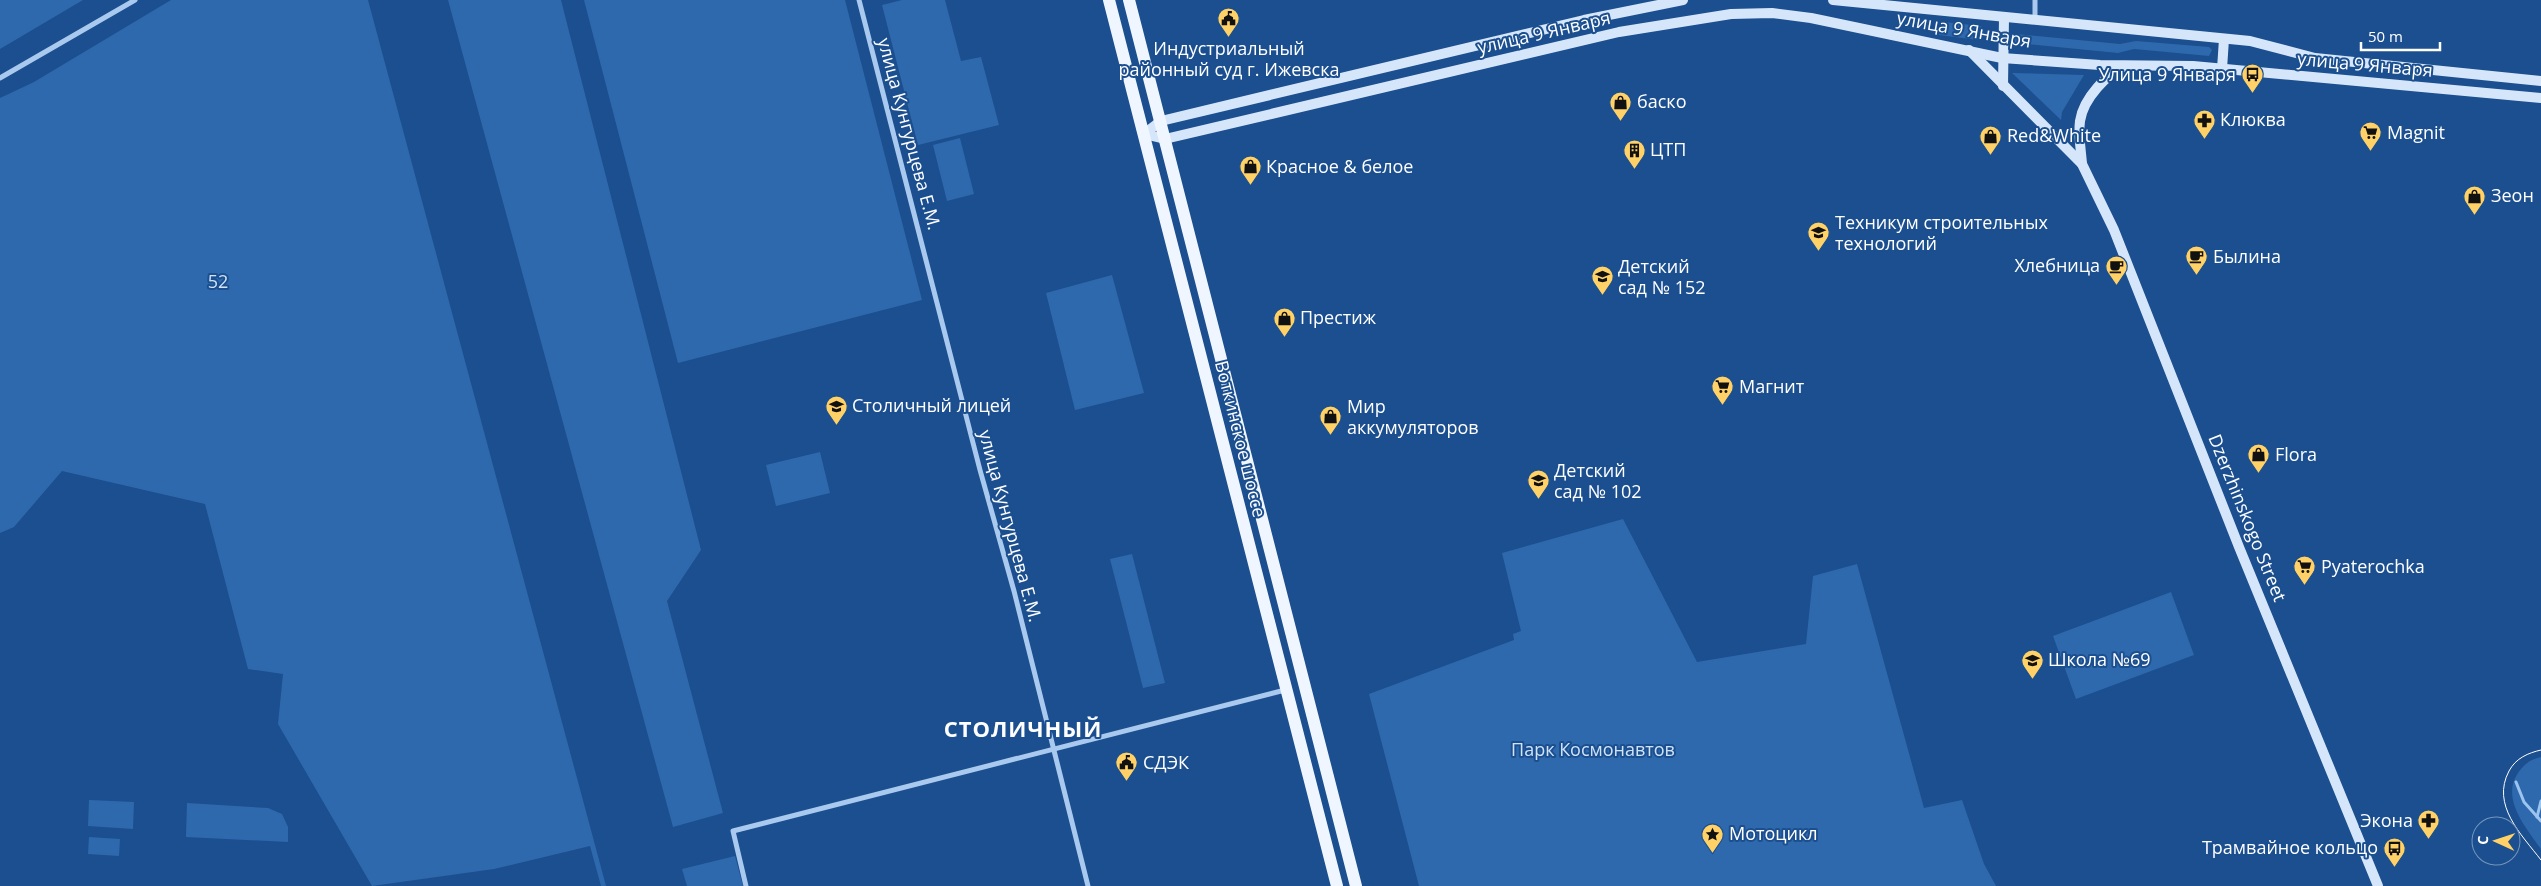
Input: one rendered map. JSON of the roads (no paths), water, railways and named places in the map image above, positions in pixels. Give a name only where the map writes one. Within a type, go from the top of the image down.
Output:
[{"type":"main road","name":"Воткинское шоссе","points":[[1109,0],[1337,886]]},
{"type":"main road","name":"Воткинское шоссе","points":[[1129,0],[1166,138],[1356,886]]},
{"type":"main road","name":"улица 9 Января","points":[[1144,134],[1161,121],[1584,20],[1684,0]]},
{"type":"main road","name":"улица 9 Января","points":[[1833,0],[2224,38],[2250,41],[2315,58],[2541,81]]},
{"type":"main road","name":"улица 9 Января","points":[[1144,134],[1166,138],[1588,39],[1699,18],[1772,13],[1828,21],[2002,58],[2100,65],[2139,64],[2222,69],[2541,98]]},
{"type":"main road","points":[[2003,86],[2004,17]]},
{"type":"main road","points":[[1584,20],[1588,39]]},
{"type":"main road","points":[[2222,69],[2224,38]]},
{"type":"main road","name":"Dzerzhinskogo Street","points":[[1969,50],[2082,164],[2114,230],[2378,886]]},
{"type":"main road","name":"Dzerzhinskogo Street","points":[[2082,164],[2079,134],[2080,120],[2084,108],[2095,91],[2108,78],[2124,68],[2139,64]]},
{"type":"street","points":[[0,78],[135,0]]},
{"type":"street","name":"улица Кунгурцева Е.М.","points":[[859,0],[985,489],[1014,591],[1088,886]]},
{"type":"street","points":[[2035,0],[2035,20]]},
{"type":"street","points":[[746,886],[733,831],[1286,690]]},
{"type":"waterway","points":[[2516,782],[2524,802],[2541,821]]},
{"type":"waterway","points":[[2537,817],[2541,801]]},
{"type":"tram line","points":[[2541,750],[2523,757],[2515,763],[2509,771],[2504,784],[2506,807],[2511,819],[2541,860]]},
{"type":"place","name":"Индустриальный районный суд г. Ижевска","points":[[1229,38]]},
{"type":"place","name":"Улица 9 Января","points":[[2252,94]]},
{"type":"place","name":"баско","points":[[1621,121]]},
{"type":"place","name":"Клюква","points":[[2204,139]]},
{"type":"place","name":"Magnit","points":[[2371,152]]},
{"type":"place","name":"Red&White","points":[[1991,155]]},
{"type":"place","name":"ЦТП","points":[[1634,169]]},
{"type":"place","name":"Красное & белое","points":[[1250,186]]},
{"type":"place","name":"Зеон","points":[[2475,215]]},
{"type":"place","name":"Техникум строительных технологий","points":[[1819,252]]},
{"type":"place","name":"Былина","points":[[2197,276]]},
{"type":"place","name":"Хлебница","points":[[2116,285]]},
{"type":"place","name":"Детский сад № 152","points":[[1602,296]]},
{"type":"place","name":"Престиж","points":[[1284,337]]},
{"type":"place","name":"Магнит","points":[[1723,406]]},
{"type":"place","name":"Столичный лицей","points":[[836,425]]},
{"type":"place","name":"Мир аккумуляторов","points":[[1331,436]]},
{"type":"place","name":"Flora","points":[[2259,474]]},
{"type":"place","name":"Детский сад № 102","points":[[1538,500]]},
{"type":"place","name":"Pyaterochka","points":[[2305,586]]},
{"type":"place","name":"Школа №69","points":[[2032,679]]},
{"type":"place","name":"СДЭК","points":[[1127,782]]},
{"type":"place","name":"Экона","points":[[2429,840]]},
{"type":"place","name":"Мотоцикл","points":[[1713,853]]},
{"type":"place","name":"Трамвайное кольцо","points":[[2394,867]]},
{"type":"district","name":"СТОЛИЧНЫЙ","points":[[1023,729]]},
{"type":"park label","name":"52","points":[[218,282]]},
{"type":"park label","name":"Парк Космонавтов","points":[[1593,750]]}]
